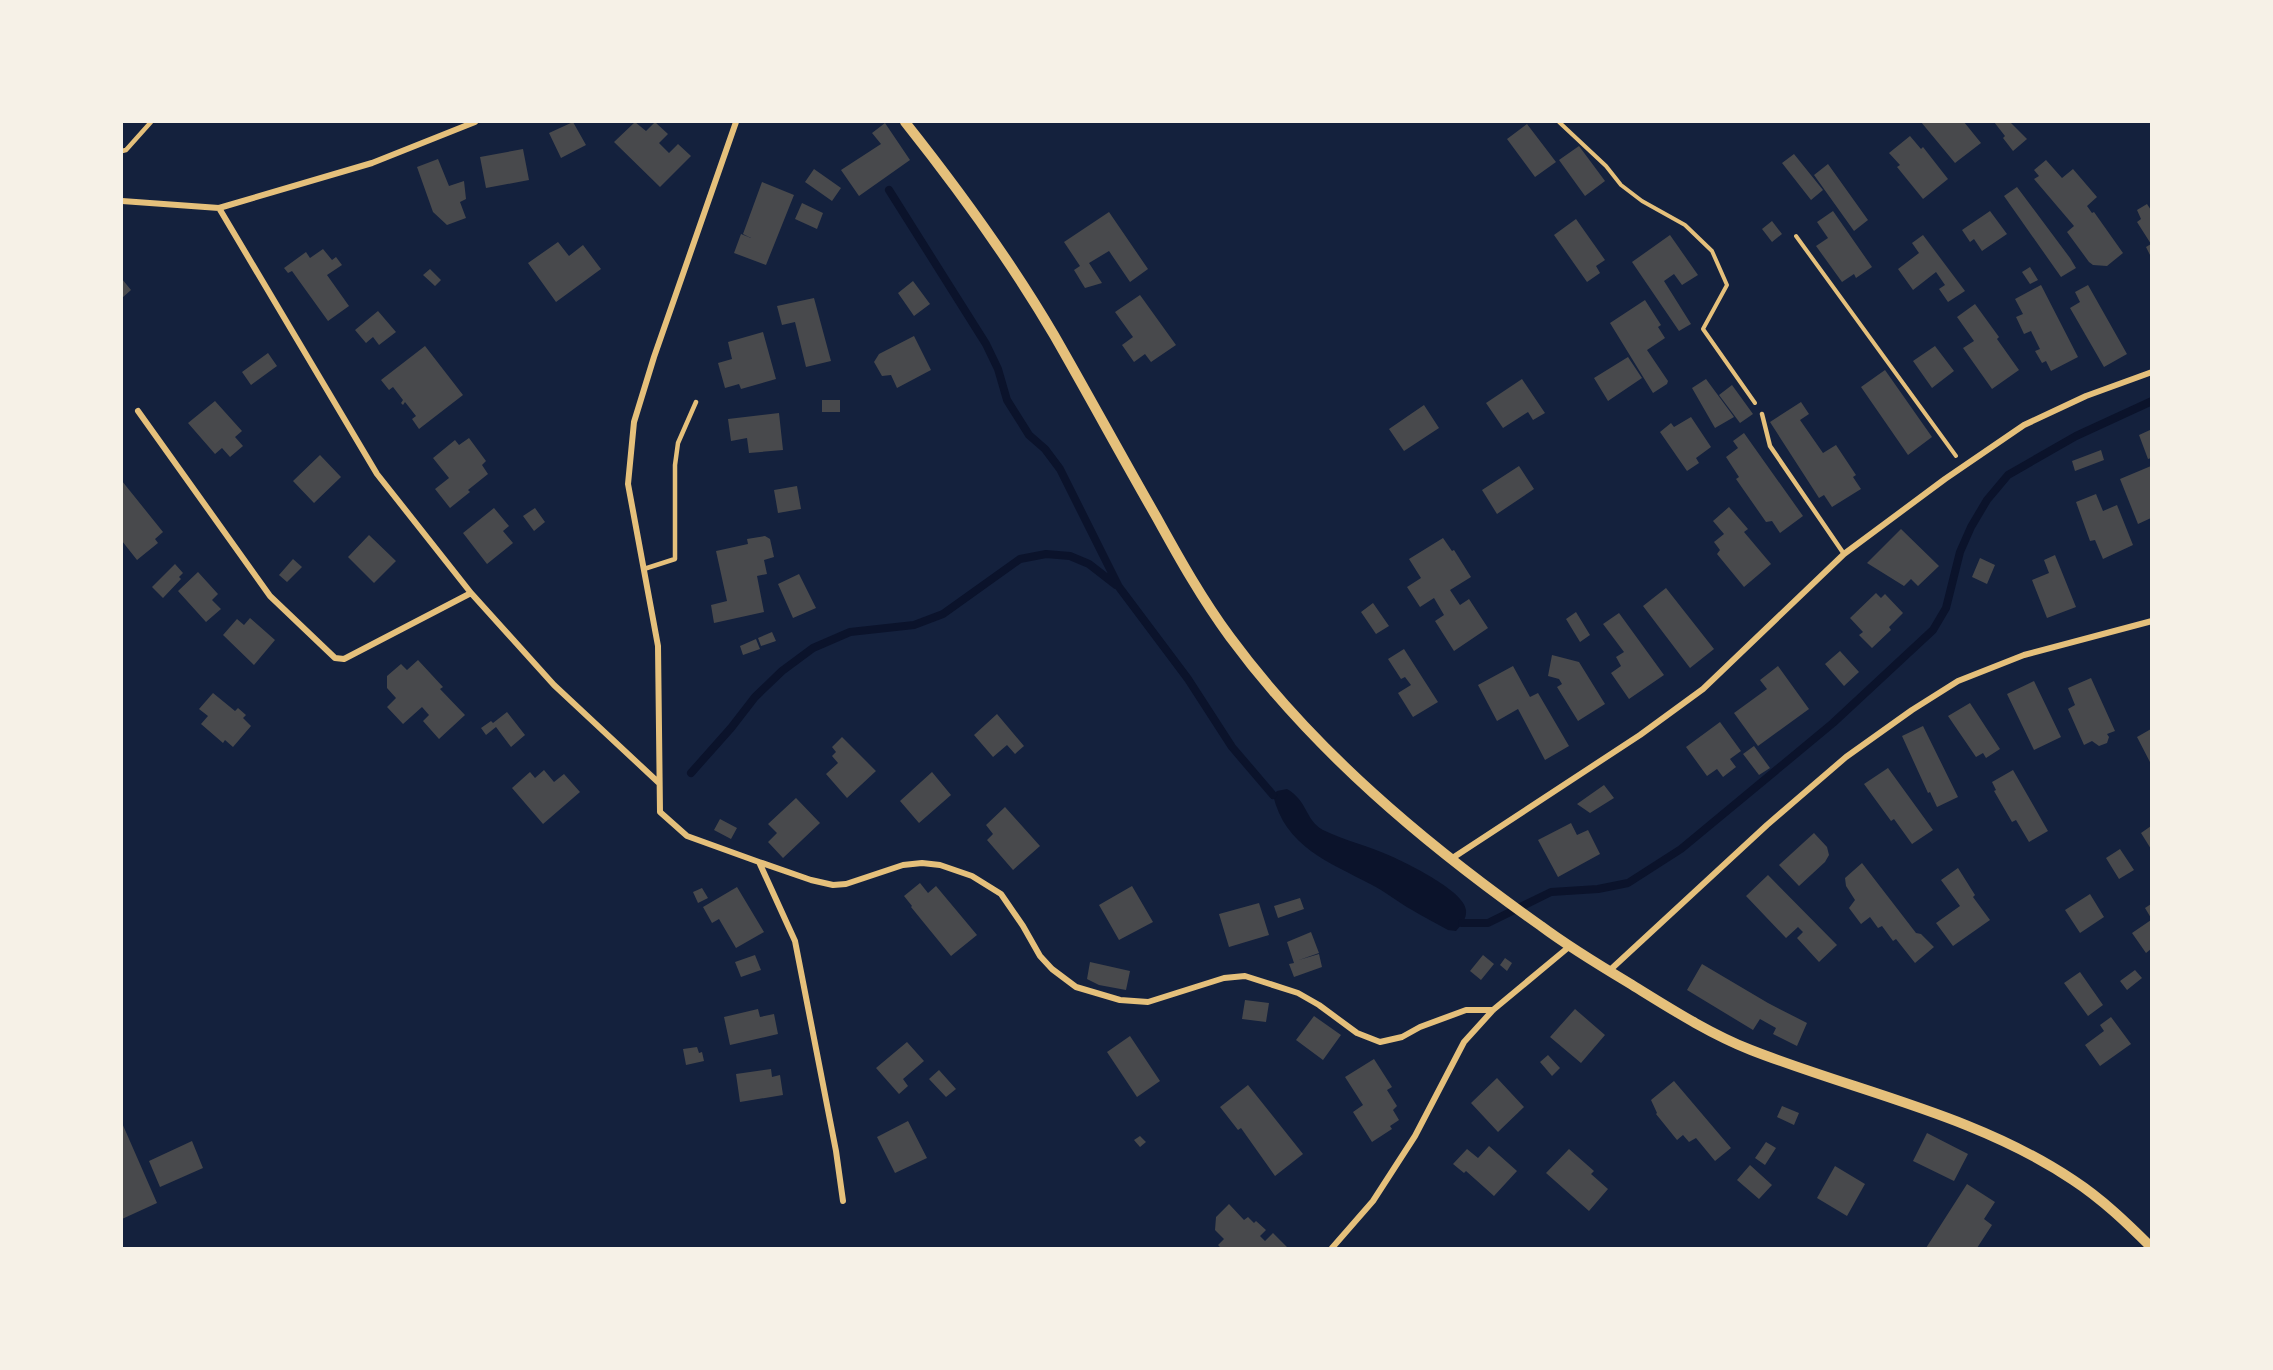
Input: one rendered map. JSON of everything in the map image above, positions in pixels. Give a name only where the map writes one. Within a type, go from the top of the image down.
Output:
[{"type":"street","points":[[122,201],[219,208],[372,163],[475,122]]},
{"type":"street","points":[[736,122],[654,357],[634,422],[628,483],[658,646],[660,812],[687,836],[812,880],[833,885],[854,883],[903,865],[922,863],[940,865],[972,876],[1000,894],[1023,926],[1040,956],[1052,969],[1076,987],[1120,1000],[1148,1002],[1224,978],[1245,976],[1298,993],[1319,1005],[1357,1033],[1380,1042],[1402,1037],[1420,1027],[1466,1010],[1493,1010]]},
{"type":"street","points":[[905,122],[961,192],[1005,256],[1053,333],[1194,582],[1227,633],[1266,684],[1305,728],[1387,807],[1536,923],[1703,1028],[1749,1049],[1951,1118],[2038,1158],[2076,1181],[2120,1216],[2151,1248]]},
{"type":"street","points":[[219,208],[377,474],[471,593],[554,685],[659,783]]},
{"type":"street","points":[[1451,858],[1640,735],[1703,689],[1844,554],[1963,466],[2024,425],[2086,396],[2151,372]]},
{"type":"street","points":[[138,411],[270,596],[335,658],[344,660],[471,593]]},
{"type":"street","points":[[1609,971],[1767,825],[1846,757],[1911,710],[1958,681],[2024,655],[2151,621]]},
{"type":"street","points":[[759,862],[795,941],[836,1151],[843,1201]]},
{"type":"street","points":[[1332,1248],[1373,1201],[1415,1136],[1464,1042],[1493,1010],[1570,946]]},
{"type":"lane","points":[[122,151],[126,150],[151,122]]},
{"type":"lane","points":[[644,570],[675,559],[676,454],[678,442],[696,402]]},
{"type":"lane","points":[[1762,414],[1770,446],[1844,554]]},
{"type":"path","points":[[1559,122],[1606,166],[1621,184],[1642,201],[1685,225],[1712,250],[1727,285],[1703,330],[1762,414]]},
{"type":"path","points":[[1796,236],[1963,466]]},
{"type":"water","points":[[1287,789],[1299,799],[1313,821],[1323,830],[1393,857],[1447,887],[1463,903],[1466,910],[1465,919],[1456,931],[1448,930],[1416,913],[1311,851],[1287,828],[1279,813],[1273,795],[1277,791]]},
{"type":"building","points":[[573,122],[586,145],[561,158],[549,133]]},
{"type":"building","points":[[635,122],[646,131],[655,122],[668,134],[659,143],[669,153],[678,144],[691,156],[660,187],[614,142]]},
{"type":"building","points":[[1921,122],[1964,122],[1981,143],[1955,163]]},
{"type":"building","points":[[1994,122],[2010,122],[2027,139],[2013,151]]},
{"type":"building","points":[[885,123],[910,160],[859,196],[841,170],[881,144],[872,133]]},
{"type":"building","points":[[1527,124],[1556,162],[1535,177],[1507,139]]},
{"type":"building","points":[[1910,136],[1921,149],[1923,147],[1948,179],[1923,199],[1897,167],[1900,165],[1889,153]]},
{"type":"building","points":[[1579,146],[1605,181],[1585,196],[1559,160]]},
{"type":"building","points":[[523,149],[529,180],[486,188],[480,157]]},
{"type":"building","points":[[1794,154],[1823,190],[1811,200],[1782,163]]},
{"type":"building","points":[[438,159],[449,186],[464,181],[466,199],[460,202],[466,218],[447,225],[433,212],[417,167]]},
{"type":"building","points":[[2046,160],[2062,178],[2073,169],[2097,197],[2087,206],[2092,213],[2094,212],[2123,253],[2107,266],[2093,265],[2089,262],[2067,232],[2074,226],[2034,179],[2039,176],[2034,170]]},
{"type":"building","points":[[1828,164],[1868,220],[1854,231],[1814,175]]},
{"type":"building","points":[[814,169],[841,188],[832,201],[805,182]]},
{"type":"building","points":[[762,182],[794,195],[766,265],[734,253],[741,234],[751,238],[743,234]]},
{"type":"building","points":[[2017,187],[2076,268],[2061,277],[2004,196]]},
{"type":"building","points":[[802,203],[823,213],[817,229],[795,219]]},
{"type":"building","points":[[2147,204],[2151,210],[2151,244],[2137,222],[2141,219],[2137,210]]},
{"type":"building","points":[[1833,211],[1872,267],[1856,278],[1854,274],[1842,282],[1816,246],[1828,238],[1817,222]]},
{"type":"building","points":[[1990,211],[2007,234],[1982,251],[1974,239],[1970,242],[1962,230]]},
{"type":"building","points":[[1109,212],[1148,269],[1130,282],[1109,251],[1089,263],[1102,283],[1085,288],[1074,270],[1080,266],[1064,242]]},
{"type":"building","points":[[1576,219],[1605,260],[1596,266],[1600,273],[1587,282],[1554,235]]},
{"type":"building","points":[[1772,221],[1782,234],[1772,242],[1762,229]]},
{"type":"building","points":[[1670,235],[1698,275],[1682,285],[1674,274],[1664,281],[1691,324],[1679,331],[1632,262]]},
{"type":"building","points":[[1923,235],[1965,291],[1948,302],[1939,289],[1945,285],[1936,272],[1913,290],[1898,269],[1919,253],[1912,243]]},
{"type":"building","points":[[558,242],[569,256],[583,245],[601,269],[556,302],[528,263]]},
{"type":"building","points":[[2151,244],[2151,257],[2146,247]]},
{"type":"building","points":[[323,249],[332,260],[336,257],[342,265],[327,275],[349,306],[328,321],[292,271],[288,273],[284,268],[306,252],[310,258]]},
{"type":"building","points":[[2030,267],[2038,280],[2030,284],[2022,272]]},
{"type":"building","points":[[430,269],[441,280],[435,286],[423,275]]},
{"type":"building","points":[[122,279],[131,290],[122,298]]},
{"type":"building","points":[[913,281],[930,304],[914,316],[898,293]]},
{"type":"building","points":[[2041,285],[2078,357],[2051,371],[2046,361],[2042,363],[2035,351],[2040,349],[2031,331],[2024,334],[2016,317],[2023,314],[2015,299]]},
{"type":"building","points":[[2088,285],[2127,354],[2104,367],[2070,308],[2080,302],[2075,292]]},
{"type":"building","points":[[1140,295],[1176,345],[1151,362],[1145,354],[1134,362],[1122,345],[1133,337],[1115,312]]},
{"type":"building","points":[[814,298],[831,361],[806,367],[795,322],[782,325],[777,306]]},
{"type":"building","points":[[1645,300],[1661,325],[1658,327],[1665,338],[1647,350],[1668,381],[1653,393],[1610,323]]},
{"type":"building","points":[[1975,304],[2019,370],[1992,389],[1963,348],[1974,341],[1957,317]]},
{"type":"building","points":[[378,311],[396,332],[379,345],[373,337],[366,343],[355,330]]},
{"type":"building","points":[[763,332],[776,379],[741,389],[739,384],[725,388],[718,363],[732,359],[728,342]]},
{"type":"building","points":[[914,336],[931,370],[897,388],[891,375],[882,376],[874,362],[879,354]]},
{"type":"building","points":[[425,346],[463,395],[419,429],[412,419],[416,416],[405,402],[403,405],[401,403],[403,400],[393,387],[389,390],[381,380]]},
{"type":"building","points":[[1935,346],[1954,371],[1932,388],[1913,361]]},
{"type":"building","points":[[268,353],[277,366],[251,385],[242,372]]},
{"type":"building","points":[[1628,357],[1642,378],[1608,401],[1594,378]]},
{"type":"building","points":[[1885,370],[1932,437],[1908,455],[1861,387]]},
{"type":"building","points":[[1522,379],[1545,413],[1533,420],[1528,412],[1503,428],[1486,403]]},
{"type":"building","points":[[1706,379],[1734,417],[1715,428],[1692,388]]},
{"type":"building","points":[[1732,385],[1753,414],[1740,423],[1719,395]]},
{"type":"building","points":[[822,400],[840,400],[840,412],[822,412]]},
{"type":"building","points":[[215,401],[242,431],[235,437],[243,446],[230,457],[222,448],[215,454],[188,423]]},
{"type":"building","points":[[1801,402],[1809,414],[1800,420],[1823,453],[1836,445],[1856,475],[1853,477],[1861,489],[1832,507],[1824,495],[1819,498],[1770,422]]},
{"type":"building","points":[[1424,405],[1439,428],[1404,451],[1389,429]]},
{"type":"building","points":[[779,413],[783,450],[749,453],[747,438],[731,441],[728,419]]},
{"type":"building","points":[[1691,417],[1711,447],[1696,458],[1699,463],[1687,471],[1660,432],[1671,423],[1674,427]]},
{"type":"building","points":[[2150,430],[2151,458],[2148,459],[2139,435]]},
{"type":"building","points":[[1744,433],[1803,516],[1780,533],[1772,521],[1766,522],[1736,479],[1739,477],[1726,457],[1738,448],[1733,441]]},
{"type":"building","points":[[469,438],[486,461],[482,465],[488,474],[450,508],[435,489],[449,478],[433,458],[455,440],[459,445]]},
{"type":"building","points":[[2101,450],[2104,460],[2075,471],[2072,461]]},
{"type":"building","points":[[320,455],[341,477],[314,503],[293,481]]},
{"type":"building","points":[[1519,466],[1534,489],[1497,514],[1482,490]]},
{"type":"building","points":[[2151,466],[2151,518],[2138,524],[2120,479]]},
{"type":"building","points":[[122,481],[163,532],[155,539],[158,543],[137,560],[122,541]]},
{"type":"building","points":[[797,486],[801,509],[778,513],[774,490]]},
{"type":"building","points":[[2096,494],[2103,511],[2117,505],[2133,545],[2103,559],[2095,540],[2090,541],[2076,502]]},
{"type":"building","points":[[1729,507],[1748,529],[1744,532],[1771,564],[1744,587],[1717,554],[1720,550],[1714,542],[1724,534],[1713,521]]},
{"type":"building","points":[[494,508],[509,526],[503,531],[513,543],[487,564],[463,533]]},
{"type":"building","points":[[535,508],[545,522],[534,531],[523,516]]},
{"type":"building","points":[[1901,529],[1939,566],[1918,586],[1911,579],[1904,586],[1867,563]]},
{"type":"building","points":[[369,535],[396,561],[374,583],[348,557]]},
{"type":"building","points":[[765,536],[770,539],[774,557],[764,560],[767,574],[757,576],[764,612],[714,623],[711,605],[727,601],[716,551],[748,544],[747,539]]},
{"type":"building","points":[[1443,538],[1452,551],[1454,550],[1471,577],[1450,590],[1460,605],[1469,599],[1488,628],[1454,651],[1435,621],[1444,615],[1434,598],[1420,607],[1407,587],[1421,578],[1409,559]]},
{"type":"building","points":[[2055,555],[2076,607],[2047,618],[2032,580],[2049,573],[2044,560]]},
{"type":"building","points":[[1980,558],[1995,565],[1987,584],[1972,577]]},
{"type":"building","points":[[293,559],[302,567],[287,582],[279,575]]},
{"type":"building","points":[[175,564],[183,573],[179,577],[181,579],[163,598],[152,587]]},
{"type":"building","points":[[198,572],[218,594],[212,600],[221,609],[206,622],[178,591]]},
{"type":"building","points":[[799,574],[816,608],[793,618],[778,584]]},
{"type":"building","points":[[1666,588],[1714,649],[1690,668],[1643,606]]},
{"type":"building","points":[[1876,593],[1881,598],[1885,594],[1903,613],[1889,627],[1891,630],[1872,648],[1859,635],[1863,632],[1850,618]]},
{"type":"building","points":[[1373,603],[1389,626],[1376,634],[1361,612]]},
{"type":"building","points":[[1576,612],[1590,635],[1580,642],[1566,619]]},
{"type":"building","points":[[1619,613],[1664,675],[1629,699],[1611,673],[1621,666],[1616,657],[1624,652],[1603,624]]},
{"type":"building","points":[[250,618],[275,640],[254,665],[223,635],[237,619],[244,625]]},
{"type":"building","points":[[772,632],[776,641],[761,646],[758,638]]},
{"type":"building","points":[[756,639],[760,649],[743,655],[740,646]]},
{"type":"building","points":[[1404,649],[1438,702],[1413,717],[1398,693],[1411,685],[1405,677],[1401,679],[1388,659]]},
{"type":"building","points":[[1840,651],[1859,672],[1844,686],[1825,664]]},
{"type":"building","points":[[1552,655],[1579,662],[1605,704],[1578,721],[1557,687],[1562,684],[1559,679],[1548,676]]},
{"type":"building","points":[[418,660],[443,687],[440,689],[465,715],[439,739],[423,721],[429,715],[422,707],[403,724],[387,707],[396,698],[387,688],[387,676],[401,664],[407,670]]},
{"type":"building","points":[[1513,666],[1530,697],[1538,693],[1569,746],[1545,760],[1518,709],[1497,721],[1478,685]]},
{"type":"building","points":[[1778,666],[1809,709],[1758,746],[1734,713],[1767,689],[1760,680]]},
{"type":"building","points":[[2091,678],[2115,731],[2107,734],[2109,737],[2107,743],[2099,746],[2092,741],[2084,745],[2068,709],[2075,705],[2068,688]]},
{"type":"building","points":[[2034,681],[2061,737],[2034,750],[2007,694]]},
{"type":"building","points":[[213,693],[235,711],[238,708],[246,715],[243,718],[251,726],[233,747],[225,740],[223,743],[201,724],[208,716],[199,709]]},
{"type":"building","points":[[1970,703],[2000,749],[1986,758],[1983,753],[1976,757],[1948,716]]},
{"type":"building","points":[[507,712],[525,735],[511,747],[496,727],[486,735],[481,728],[491,721],[493,723]]},
{"type":"building","points":[[997,714],[1024,746],[1015,754],[1007,745],[993,757],[974,735]]},
{"type":"building","points":[[1720,722],[1741,751],[1730,759],[1736,767],[1723,777],[1717,769],[1707,776],[1686,747]]},
{"type":"building","points":[[1923,726],[1958,797],[1937,807],[1930,792],[1928,793],[1902,736]]},
{"type":"building","points":[[2151,729],[2151,764],[2137,737]]},
{"type":"building","points":[[842,737],[876,771],[847,798],[826,774],[838,763],[832,756],[836,752],[832,747]]},
{"type":"building","points":[[1754,746],[1770,768],[1759,775],[1743,754]]},
{"type":"building","points":[[1888,768],[1933,830],[1912,844],[1894,819],[1891,821],[1864,784]]},
{"type":"building","points":[[544,770],[554,782],[564,774],[580,792],[543,824],[512,788],[530,772],[535,778]]},
{"type":"building","points":[[2013,770],[2048,831],[2029,842],[2016,820],[2012,822],[1994,791],[1996,790],[1992,782]]},
{"type":"building","points":[[932,772],[951,795],[919,823],[900,801]]},
{"type":"building","points":[[1604,785],[1614,798],[1590,813],[1577,804]]},
{"type":"building","points":[[796,798],[820,823],[783,858],[768,842],[777,833],[768,824]]},
{"type":"building","points":[[1005,807],[1040,846],[1013,870],[987,840],[993,834],[986,825]]},
{"type":"building","points":[[720,819],[737,828],[731,839],[714,830]]},
{"type":"building","points":[[1571,823],[1577,835],[1588,830],[1600,854],[1558,877],[1538,840]]},
{"type":"building","points":[[2151,826],[2151,849],[2141,833]]},
{"type":"building","points":[[1814,833],[1827,847],[1829,855],[1825,862],[1799,886],[1779,865]]},
{"type":"building","points":[[2120,849],[2134,870],[2119,879],[2106,858]]},
{"type":"building","points":[[1862,863],[1916,933],[1921,934],[1934,947],[1915,963],[1882,926],[1878,928],[1870,917],[1861,924],[1849,908],[1855,900],[1846,886],[1845,878]]},
{"type":"building","points":[[1958,868],[1975,895],[1973,897],[1990,920],[1953,946],[1936,923],[1960,906],[1941,880]]},
{"type":"building","points":[[1768,875],[1837,945],[1819,962],[1797,938],[1803,932],[1798,927],[1786,938],[1746,896]]},
{"type":"building","points":[[920,883],[928,893],[936,886],[977,935],[951,956],[904,896]]},
{"type":"building","points":[[1132,886],[1153,922],[1119,940],[1099,905]]},
{"type":"building","points":[[737,887],[764,932],[736,948],[719,919],[712,923],[703,907]]},
{"type":"building","points":[[702,888],[708,898],[698,903],[693,892]]},
{"type":"building","points":[[2090,894],[2104,917],[2080,933],[2065,910]]},
{"type":"building","points":[[1300,898],[1304,909],[1278,918],[1274,906]]},
{"type":"building","points":[[1259,903],[1269,935],[1229,947],[1219,914]]},
{"type":"building","points":[[2151,904],[2151,918],[2145,908]]},
{"type":"building","points":[[2151,920],[2151,949],[2146,953],[2132,933]]},
{"type":"building","points":[[1311,932],[1319,953],[1299,960],[1319,954],[1322,967],[1294,977],[1289,964],[1294,963],[1287,942]]},
{"type":"building","points":[[755,955],[761,970],[741,977],[735,962]]},
{"type":"building","points":[[1483,955],[1494,964],[1481,980],[1470,971]]},
{"type":"building","points":[[1505,958],[1512,963],[1507,971],[1500,965]]},
{"type":"building","points":[[1090,962],[1130,971],[1126,990],[1099,985],[1087,979]]},
{"type":"building","points":[[1702,964],[1807,1023],[1797,1046],[1773,1034],[1776,1028],[1760,1019],[1753,1030],[1687,990]]},
{"type":"building","points":[[2135,970],[2142,978],[2127,990],[2120,981]]},
{"type":"building","points":[[2080,972],[2103,1005],[2088,1016],[2064,983]]},
{"type":"building","points":[[1245,1000],[1269,1003],[1266,1022],[1242,1019]]},
{"type":"building","points":[[758,1009],[760,1017],[774,1014],[778,1034],[730,1045],[724,1017]]},
{"type":"building","points":[[1575,1009],[1605,1035],[1581,1063],[1550,1037]]},
{"type":"building","points":[[1314,1016],[1341,1035],[1323,1060],[1296,1040]]},
{"type":"building","points":[[2111,1017],[2131,1044],[2100,1066],[2085,1045],[2104,1031],[2100,1025]]},
{"type":"building","points":[[1130,1036],[1160,1081],[1137,1097],[1107,1052]]},
{"type":"building","points":[[907,1042],[924,1061],[903,1079],[908,1086],[899,1094],[876,1068]]},
{"type":"building","points":[[697,1047],[699,1053],[702,1052],[704,1061],[686,1065],[683,1049]]},
{"type":"building","points":[[1548,1055],[1560,1068],[1552,1076],[1540,1062]]},
{"type":"building","points":[[1374,1059],[1392,1087],[1387,1090],[1397,1106],[1393,1110],[1399,1120],[1390,1126],[1392,1129],[1372,1142],[1353,1112],[1363,1105],[1345,1077]]},
{"type":"building","points":[[771,1069],[772,1077],[780,1075],[783,1095],[740,1102],[736,1074]]},
{"type":"building","points":[[939,1070],[956,1089],[946,1097],[929,1079]]},
{"type":"building","points":[[1497,1078],[1524,1107],[1498,1132],[1471,1103]]},
{"type":"building","points":[[1674,1081],[1731,1148],[1715,1161],[1696,1138],[1689,1142],[1683,1135],[1677,1140],[1656,1114],[1651,1100]]},
{"type":"building","points":[[1248,1085],[1303,1154],[1275,1176],[1241,1128],[1238,1130],[1220,1107]]},
{"type":"building","points":[[1782,1106],[1799,1113],[1794,1125],[1777,1117]]},
{"type":"building","points":[[908,1121],[927,1158],[895,1173],[877,1137]]},
{"type":"building","points":[[122,1123],[157,1203],[122,1219]]},
{"type":"building","points":[[1927,1133],[1968,1154],[1954,1181],[1913,1161]]},
{"type":"building","points":[[1140,1136],[1146,1142],[1140,1147],[1134,1140]]},
{"type":"building","points":[[192,1141],[203,1168],[160,1187],[149,1161]]},
{"type":"building","points":[[1766,1142],[1776,1148],[1765,1165],[1755,1158]]},
{"type":"building","points":[[1489,1146],[1517,1171],[1494,1196],[1466,1171],[1464,1173],[1453,1164],[1467,1149],[1478,1158]]},
{"type":"building","points":[[1569,1149],[1594,1171],[1591,1174],[1608,1189],[1589,1211],[1546,1173]]},
{"type":"building","points":[[1750,1165],[1772,1185],[1759,1199],[1737,1180]]},
{"type":"building","points":[[1835,1166],[1865,1184],[1847,1216],[1817,1198]]},
{"type":"building","points":[[1967,1184],[1995,1202],[1984,1219],[1992,1225],[1977,1248],[1926,1248]]},
{"type":"building","points":[[1229,1204],[1244,1220],[1248,1217],[1266,1230],[1260,1236],[1265,1241],[1273,1233],[1288,1248],[1221,1248],[1218,1245],[1224,1239],[1215,1230],[1216,1217]]},
{"type":"waterway","points":[[889,190],[986,344],[998,369],[1007,400],[1029,435],[1045,449],[1060,469],[1119,587],[1188,679],[1232,747],[1273,795]]},
{"type":"waterway","points":[[1462,923],[1488,923],[1551,892],[1598,889],[1628,883],[1681,849],[1833,723],[1933,630],[1946,608],[1960,552],[1971,527],[1987,500],[2008,475],[2076,436],[2152,401]]},
{"type":"waterway","points":[[691,773],[755,697],[782,671],[813,648],[850,632],[914,625],[943,614],[1020,559],[1046,554],[1070,556],[1089,564],[1116,585]]}]
